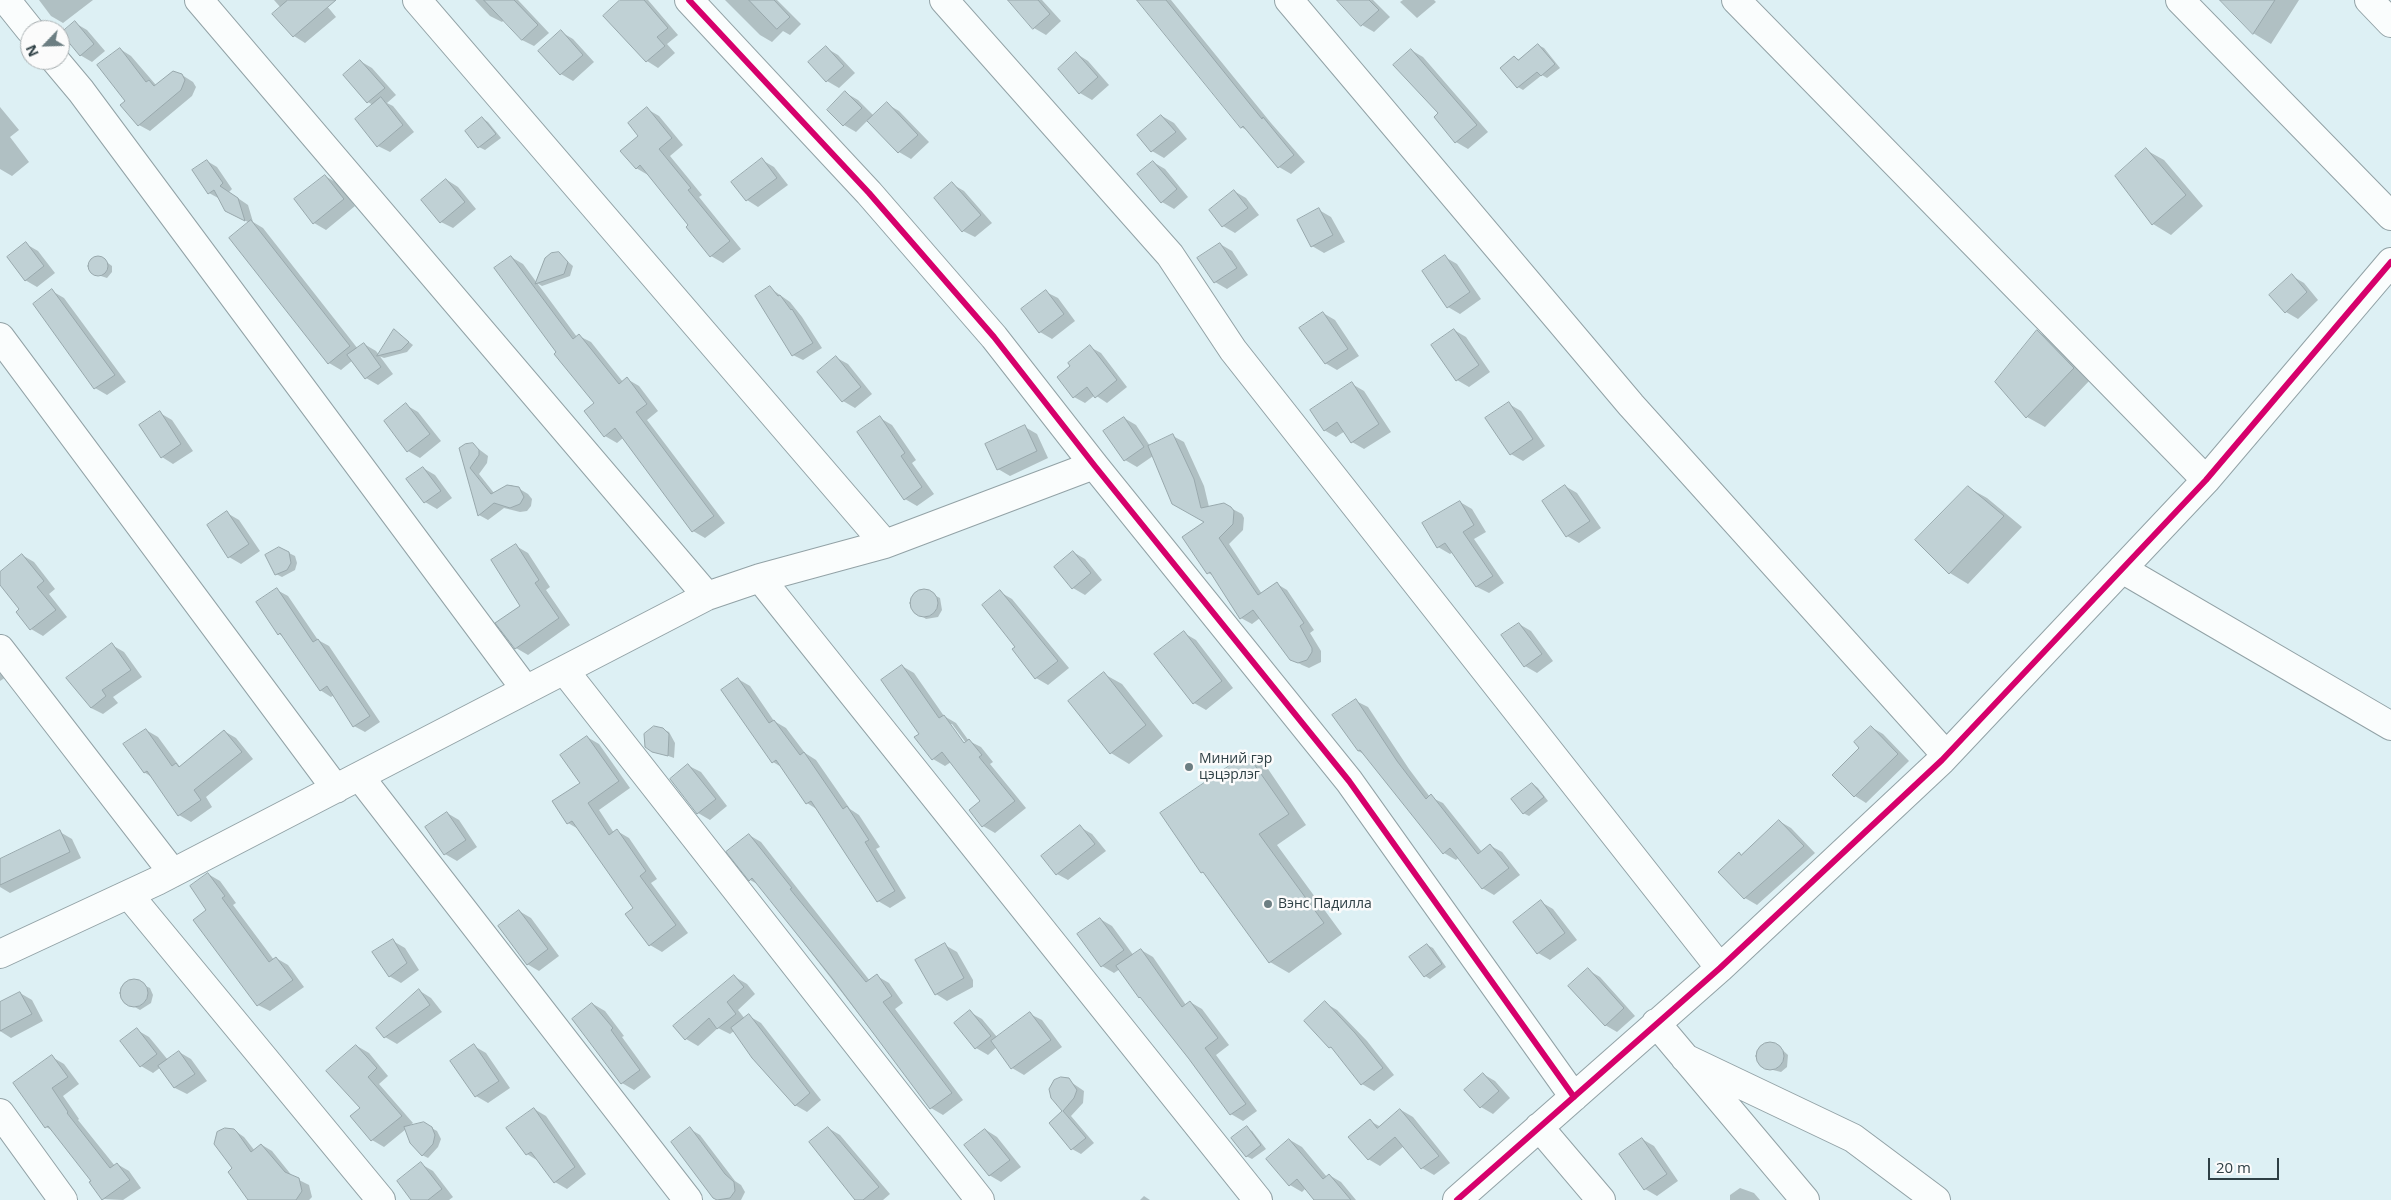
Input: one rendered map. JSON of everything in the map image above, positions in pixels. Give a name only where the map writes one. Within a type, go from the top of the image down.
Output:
[{"type":"street","points":[[6,0],[22,20]]},
{"type":"street","points":[[199,0],[707,596]]},
{"type":"street","points":[[417,0],[885,544]]},
{"type":"street","points":[[689,0],[869,193],[994,337],[1094,465],[1349,781],[1574,1096]]},
{"type":"street","points":[[944,0],[1170,255],[1232,350],[1720,968]]},
{"type":"street","points":[[1289,0],[1631,405],[1946,755]]},
{"type":"street","points":[[1736,0],[2206,480]]},
{"type":"street","points":[[2180,0],[2391,216]]},
{"type":"street","points":[[2369,0],[2391,23]]},
{"type":"street","points":[[63,70],[526,690]]},
{"type":"street","points":[[1457,1200],[1720,968],[1946,755],[2206,480],[2391,262]]},
{"type":"street","points":[[0,337],[336,789]]},
{"type":"street","points":[[0,954],[173,873],[707,596],[760,578],[885,544],[1094,465]]},
{"type":"street","points":[[2122,569],[2391,726]]},
{"type":"street","points":[[760,578],[1258,1200]]},
{"type":"street","points":[[0,649],[173,873]]},
{"type":"street","points":[[564,670],[980,1200]]},
{"type":"street","points":[[360,777],[688,1200]]},
{"type":"street","points":[[129,895],[381,1200]]},
{"type":"street","points":[[1656,1023],[1805,1200]]},
{"type":"street","points":[[1685,1058],[1853,1138],[1936,1200]]},
{"type":"street","points":[[0,1113],[63,1200]]},
{"type":"street","points":[[1539,1126],[1601,1200]]},
{"type":"building","points":[[288,0],[336,0],[293,37],[272,14]]},
{"type":"building","points":[[484,0],[514,0],[538,25],[522,40]]},
{"type":"building","points":[[620,0],[644,0],[668,28],[657,37],[665,46],[646,62],[603,16]]},
{"type":"building","points":[[749,0],[774,0],[790,17],[777,29]]},
{"type":"building","points":[[1008,0],[1038,0],[1050,14],[1033,29]]},
{"type":"building","points":[[1137,0],[1166,0],[1262,119],[1263,117],[1294,155],[1278,168],[1243,126],[1241,128]]},
{"type":"building","points":[[1337,0],[1369,0],[1379,10],[1361,26]]},
{"type":"building","points":[[2220,0],[2275,0],[2253,34]]},
{"type":"building","points":[[75,21],[94,44],[80,56],[70,44],[70,25]]},
{"type":"building","points":[[561,30],[583,55],[560,75],[538,51]]},
{"type":"building","points":[[1538,44],[1555,64],[1541,76],[1537,72],[1517,88],[1500,68],[1514,56],[1518,60]]},
{"type":"building","points":[[826,46],[844,66],[826,82],[808,62]]},
{"type":"building","points":[[120,48],[146,82],[149,80],[154,86],[173,71],[182,74],[185,80],[181,90],[138,126],[120,105],[125,101],[97,65]]},
{"type":"building","points":[[1411,49],[1477,125],[1455,143],[1434,117],[1438,113],[1393,65]]},
{"type":"building","points":[[1076,52],[1098,77],[1079,94],[1058,69]]},
{"type":"building","points":[[360,60],[385,88],[367,103],[343,75]]},
{"type":"building","points":[[845,91],[862,108],[843,126],[827,110]]},
{"type":"building","points":[[381,97],[403,125],[377,147],[355,119]]},
{"type":"building","points":[[887,102],[918,135],[898,153],[867,121]]},
{"type":"building","points":[[647,107],[672,138],[659,149],[691,188],[688,190],[730,241],[710,257],[686,227],[688,225],[640,165],[636,169],[620,151],[638,136],[628,123]]},
{"type":"building","points":[[1161,115],[1176,132],[1151,152],[1137,135]]},
{"type":"building","points":[[482,117],[496,134],[478,148],[465,131]]},
{"type":"building","points":[[2146,148],[2186,195],[2152,225],[2115,176]]},
{"type":"building","points":[[762,158],[777,178],[746,201],[731,182]]},
{"type":"building","points":[[207,160],[223,183],[220,186],[238,198],[245,221],[225,211],[214,190],[208,194],[192,170]]},
{"type":"building","points":[[1153,161],[1177,189],[1161,203],[1137,174]]},
{"type":"building","points":[[325,175],[344,199],[313,224],[294,199]]},
{"type":"building","points":[[446,179],[465,202],[440,223],[421,200]]},
{"type":"building","points":[[952,182],[981,215],[962,232],[934,198]]},
{"type":"building","points":[[1234,190],[1248,208],[1222,227],[1209,210]]},
{"type":"building","points":[[1319,208],[1333,235],[1311,247],[1297,220]]},
{"type":"building","points":[[251,220],[350,346],[328,364],[229,238]]},
{"type":"building","points":[[26,242],[44,266],[25,281],[7,257]]},
{"type":"building","points":[[1220,243],[1237,268],[1214,283],[1197,258]]},
{"type":"building","points":[[559,252],[568,262],[564,274],[535,284],[545,258],[551,253]]},
{"type":"building","points":[[1445,255],[1470,292],[1447,308],[1422,271]]},
{"type":"building","points":[[98,256],[105,259],[108,266],[105,273],[98,276],[91,273],[88,266],[91,259]]},
{"type":"building","points":[[511,256],[573,339],[579,334],[619,384],[627,377],[647,404],[636,412],[714,516],[692,532],[615,428],[604,437],[584,411],[594,403],[554,354],[556,352],[494,268]]},
{"type":"building","points":[[2292,274],[2307,292],[2285,313],[2269,295]]},
{"type":"building","points":[[770,286],[792,309],[813,343],[792,356],[755,296]]},
{"type":"building","points":[[52,289],[115,375],[94,389],[33,304]]},
{"type":"building","points":[[1046,290],[1064,314],[1039,333],[1021,309]]},
{"type":"building","points":[[1323,312],[1348,349],[1325,364],[1299,328]]},
{"type":"building","points":[[394,329],[409,342],[401,350],[377,356]]},
{"type":"building","points":[[1454,329],[1479,365],[1456,381],[1431,345]]},
{"type":"building","points":[[2037,330],[2074,368],[2026,418],[1995,382]]},
{"type":"building","points":[[364,343],[381,367],[365,379],[347,355]]},
{"type":"building","points":[[1090,345],[1117,380],[1095,398],[1087,387],[1073,398],[1057,377],[1070,366],[1068,363]]},
{"type":"building","points":[[836,356],[861,387],[842,402],[817,372]]},
{"type":"building","points":[[1352,382],[1379,424],[1351,443],[1337,422],[1324,431],[1310,410]]},
{"type":"building","points":[[1509,402],[1533,439],[1510,455],[1485,418]]},
{"type":"building","points":[[406,403],[430,434],[407,452],[384,421]]},
{"type":"building","points":[[160,411],[181,444],[161,458],[139,425]]},
{"type":"building","points":[[880,416],[905,453],[901,456],[922,487],[904,500],[857,432]]},
{"type":"building","points":[[1124,417],[1144,447],[1124,461],[1103,431]]},
{"type":"building","points":[[1025,425],[1037,451],[997,470],[985,444]]},
{"type":"building","points":[[1173,434],[1194,479],[1201,508],[1224,503],[1234,511],[1233,524],[1219,538],[1258,595],[1277,582],[1304,623],[1300,626],[1312,648],[1312,652],[1307,660],[1298,663],[1290,660],[1253,610],[1240,619],[1210,572],[1207,574],[1182,537],[1204,522],[1172,504],[1148,446]]},
{"type":"building","points":[[473,443],[479,450],[479,455],[470,468],[491,494],[507,485],[519,487],[524,497],[520,504],[510,508],[494,503],[478,516],[459,448],[465,444]]},
{"type":"building","points":[[423,467],[441,491],[424,503],[406,479]]},
{"type":"building","points":[[1565,485],[1590,521],[1566,537],[1542,501]]},
{"type":"building","points":[[1968,486],[2004,516],[1949,574],[1915,540]]},
{"type":"building","points":[[1460,501],[1474,525],[1463,532],[1493,576],[1476,587],[1445,543],[1437,548],[1422,523]]},
{"type":"building","points":[[227,511],[249,544],[228,558],[207,525]]},
{"type":"building","points":[[516,544],[539,580],[535,583],[559,618],[515,649],[495,623],[520,606],[491,560]]},
{"type":"building","points":[[279,547],[289,552],[291,563],[287,570],[275,575],[265,555]]},
{"type":"building","points":[[1073,551],[1091,573],[1072,589],[1054,567]]},
{"type":"building","points":[[22,554],[44,581],[37,587],[56,610],[30,630],[16,612],[19,609],[0,585],[0,572]]},
{"type":"building","points":[[277,588],[313,642],[318,639],[370,716],[353,727],[327,686],[320,691],[256,602]]},
{"type":"building","points":[[924,589],[934,593],[938,603],[934,613],[924,617],[914,613],[910,603],[914,593]]},
{"type":"building","points":[[1000,590],[1058,661],[1035,679],[1012,649],[1015,647],[982,605]]},
{"type":"building","points":[[1519,623],[1542,654],[1524,667],[1501,635]]},
{"type":"building","points":[[1184,631],[1222,681],[1193,704],[1154,654]]},
{"type":"building","points":[[112,643],[131,670],[102,690],[106,696],[91,708],[66,678]]},
{"type":"building","points":[[902,665],[939,718],[944,715],[964,743],[969,739],[982,755],[979,757],[1015,801],[982,827],[969,810],[980,801],[942,752],[932,760],[914,737],[919,734],[881,680]]},
{"type":"building","points":[[1104,672],[1146,725],[1110,754],[1068,701]]},
{"type":"building","points":[[738,678],[769,723],[774,720],[800,755],[804,752],[843,809],[847,806],[869,840],[865,842],[895,891],[877,902],[811,801],[806,804],[776,760],[772,763],[721,690]]},
{"type":"building","points":[[1356,699],[1397,761],[1426,799],[1431,794],[1478,854],[1490,844],[1509,868],[1482,889],[1450,848],[1443,854],[1360,750],[1358,751],[1332,715]]},
{"type":"building","points":[[654,726],[663,728],[669,734],[668,756],[652,752],[645,747],[644,734]]},
{"type":"building","points":[[1871,726],[1898,754],[1854,797],[1832,775],[1859,748],[1854,742]]},
{"type":"building","points":[[146,729],[172,766],[176,763],[179,767],[224,730],[242,752],[194,790],[201,800],[178,816],[147,771],[144,773],[123,744]]},
{"type":"building","points":[[587,736],[619,781],[588,803],[609,835],[617,829],[646,871],[640,876],[676,925],[649,946],[625,914],[633,908],[572,821],[567,824],[552,801],[580,783],[560,755]]},
{"type":"building","points":[[1247,754],[1289,814],[1259,834],[1324,923],[1269,963],[1203,872],[1201,873],[1160,813]]},
{"type":"building","points":[[688,764],[716,799],[697,814],[670,779]]},
{"type":"building","points":[[1532,783],[1544,797],[1523,814],[1511,799]]},
{"type":"building","points":[[447,812],[466,840],[444,855],[425,827]]},
{"type":"building","points":[[1779,820],[1804,846],[1744,899],[1718,872],[1739,852],[1741,855]]},
{"type":"building","points":[[1080,825],[1095,844],[1056,875],[1041,856]]},
{"type":"building","points":[[60,830],[70,852],[0,885],[0,859]]},
{"type":"building","points":[[749,834],[792,888],[790,889],[866,982],[877,974],[892,996],[883,1002],[952,1093],[930,1109],[832,978],[752,878],[749,881],[726,852]]},
{"type":"building","points":[[208,873],[225,896],[222,898],[269,962],[276,957],[293,980],[257,1006],[193,920],[206,910],[190,886]]},
{"type":"building","points":[[1541,900],[1565,933],[1537,954],[1513,922]]},
{"type":"building","points":[[519,910],[548,949],[527,965],[498,926]]},
{"type":"building","points":[[1100,918],[1124,950],[1101,967],[1077,934]]},
{"type":"building","points":[[393,939],[407,963],[389,977],[372,952]]},
{"type":"building","points":[[945,943],[964,978],[935,995],[915,960]]},
{"type":"building","points":[[1427,944],[1442,964],[1424,977],[1409,957]]},
{"type":"building","points":[[1141,949],[1182,1007],[1190,1001],[1218,1038],[1205,1048],[1246,1104],[1230,1115],[1116,966]]},
{"type":"building","points":[[1588,968],[1624,1008],[1605,1026],[1568,986]]},
{"type":"building","points":[[734,975],[744,987],[727,1002],[736,1014],[717,1029],[709,1018],[685,1040],[673,1026]]},
{"type":"building","points":[[134,979],[144,983],[148,993],[144,1003],[134,1007],[124,1003],[120,993],[124,983]]},
{"type":"building","points":[[419,989],[430,1005],[384,1038],[376,1028]]},
{"type":"building","points":[[20,992],[32,1014],[0,1031],[0,1002]]},
{"type":"building","points":[[1325,1001],[1355,1033],[1383,1068],[1361,1085],[1331,1047],[1329,1048],[1304,1021]]},
{"type":"building","points":[[592,1003],[613,1028],[611,1030],[640,1070],[621,1084],[572,1019]]},
{"type":"building","points":[[970,1010],[991,1036],[975,1049],[954,1023]]},
{"type":"building","points":[[1030,1012],[1051,1040],[1011,1069],[991,1041]]},
{"type":"building","points":[[749,1014],[810,1093],[795,1106],[752,1058],[731,1028]]},
{"type":"building","points":[[137,1028],[157,1054],[140,1067],[120,1041]]},
{"type":"building","points":[[1770,1042],[1780,1046],[1784,1056],[1780,1066],[1770,1070],[1760,1066],[1756,1056],[1760,1046]]},
{"type":"building","points":[[474,1044],[499,1081],[475,1097],[450,1061]]},
{"type":"building","points":[[356,1045],[377,1068],[368,1077],[402,1116],[371,1141],[350,1116],[360,1108],[326,1071]]},
{"type":"building","points":[[179,1051],[195,1074],[174,1088],[158,1066]]},
{"type":"building","points":[[52,1055],[68,1077],[52,1088],[67,1113],[110,1168],[117,1163],[130,1180],[102,1200],[89,1182],[91,1181],[48,1126],[45,1128],[13,1083]]},
{"type":"building","points":[[1483,1073],[1499,1091],[1480,1108],[1464,1090]]},
{"type":"building","points":[[1061,1077],[1069,1078],[1077,1090],[1074,1098],[1063,1111],[1086,1138],[1071,1150],[1049,1123],[1062,1111],[1051,1098],[1049,1089],[1054,1080]]},
{"type":"building","points":[[534,1108],[575,1167],[554,1183],[531,1152],[526,1155],[506,1128]]},
{"type":"building","points":[[1400,1109],[1439,1156],[1421,1169],[1395,1137],[1368,1160],[1348,1137],[1370,1119],[1377,1128]]},
{"type":"building","points":[[424,1122],[432,1127],[435,1135],[433,1144],[422,1156],[410,1143],[404,1127]]},
{"type":"building","points":[[1247,1126],[1261,1145],[1246,1157],[1231,1138]]},
{"type":"building","points":[[690,1127],[725,1174],[734,1182],[735,1191],[730,1198],[717,1200],[713,1198],[671,1142]]},
{"type":"building","points":[[828,1127],[879,1187],[863,1200],[855,1200],[809,1142]]},
{"type":"building","points":[[225,1128],[234,1129],[251,1152],[261,1144],[285,1172],[299,1178],[302,1191],[296,1200],[248,1200],[228,1172],[232,1168],[214,1144],[217,1132]]},
{"type":"building","points":[[985,1129],[1010,1160],[989,1176],[964,1145]]},
{"type":"building","points":[[1642,1138],[1667,1174],[1644,1190],[1619,1154]]},
{"type":"building","points":[[1289,1139],[1323,1179],[1329,1174],[1351,1200],[1314,1200],[1297,1179],[1289,1186],[1266,1159]]},
{"type":"building","points":[[421,1162],[442,1189],[428,1200],[411,1200],[397,1181]]},
{"type":"cycle path","points":[[689,0],[869,193],[994,337],[1094,465],[1349,781],[1574,1097]]},
{"type":"cycle path","points":[[1457,1200],[1720,968],[1942,760],[2206,480],[2391,262]]},
{"type":"place","name":"Миний гэр цэцэрлэг","points":[[1189,767]]},
{"type":"place","name":"Вэнс Падилла","points":[[1268,904]]}]
